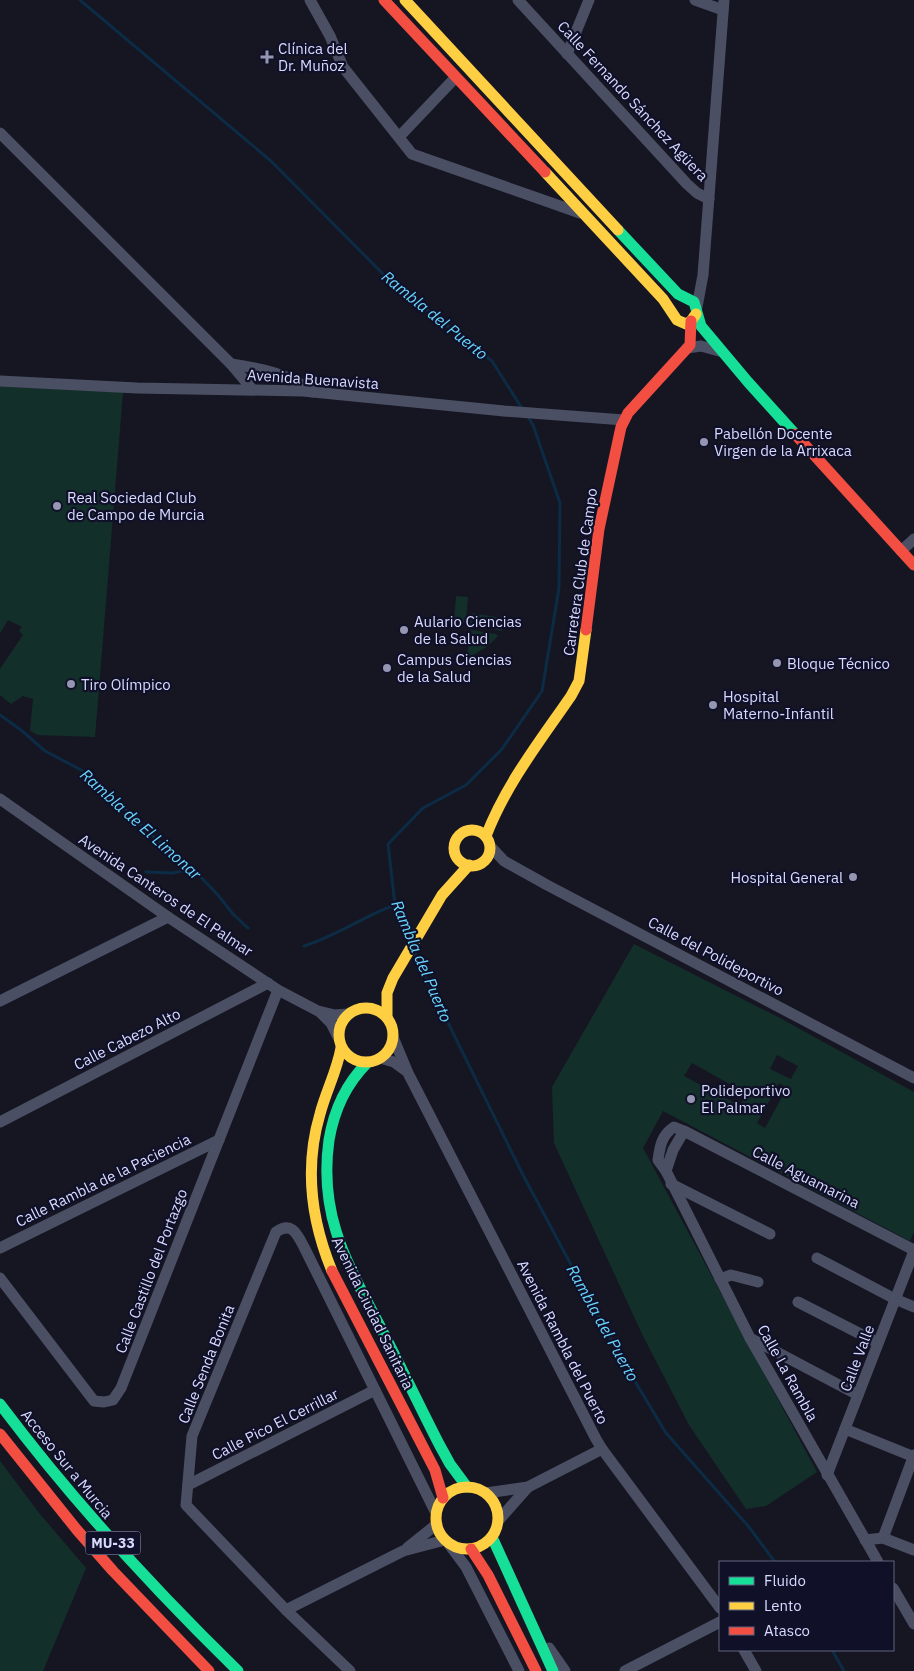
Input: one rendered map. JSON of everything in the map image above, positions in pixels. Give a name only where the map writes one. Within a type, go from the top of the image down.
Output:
[{"type":"main road","points":[[384,0],[663,299],[674,318],[692,319],[725,354],[914,565]]},
{"type":"main road","points":[[405,0],[673,290],[694,302],[689,343]]},
{"type":"main road","points":[[454,54],[455,78]]},
{"type":"main road","points":[[455,78],[480,82]]},
{"type":"main road","points":[[672,312],[674,302],[685,297]]},
{"type":"main road","name":"Carretera Club de Campo","points":[[484,838],[495,813],[523,766],[571,696],[579,681],[599,529],[624,420],[689,343]]},
{"type":"main road","points":[[442,895],[456,854],[455,844],[459,836],[465,831],[484,838],[486,858],[477,865],[469,865],[460,860],[456,854]]},
{"type":"main road","points":[[354,1011],[371,1008],[387,1017],[392,1027],[393,1038],[389,1050],[380,1058],[367,1062],[355,1060],[345,1053],[340,1042],[340,1024],[354,1011],[382,991],[395,974],[442,895],[469,865]]},
{"type":"main road","points":[[387,1017],[387,993],[395,974]]},
{"type":"main road","name":"Avenida Ciudad Sanitaria","points":[[340,1042],[336,1072],[319,1114],[313,1142],[310,1178],[312,1210],[322,1245],[332,1270],[435,1470],[443,1498]]},
{"type":"main road","name":"Avenida Ciudad Sanitaria","points":[[367,1062],[348,1085],[335,1116],[329,1144],[326,1177],[330,1210],[335,1230],[348,1263],[439,1444],[450,1464],[468,1487]]},
{"type":"main road","name":"Acceso Sur a Murcia","points":[[0,1404],[62,1484],[126,1558],[238,1671]]},
{"type":"main road","name":"MU-33","points":[[0,1434],[77,1530],[113,1571],[209,1671]]},
{"type":"main road","points":[[468,1487],[486,1493],[495,1503],[498,1512],[496,1530],[492,1538],[479,1547],[471,1549],[458,1548],[446,1541],[440,1533],[436,1518],[443,1498],[454,1490],[468,1487]]},
{"type":"main road","points":[[492,1538],[553,1671]]},
{"type":"main road","points":[[471,1549],[488,1575],[536,1671]]},
{"type":"street","points":[[310,0],[330,36],[342,67],[412,154],[586,216]]},
{"type":"street","name":"Calle Fernando Sánchez Agüera","points":[[518,0],[687,184],[697,193],[709,199]]},
{"type":"street","points":[[567,54],[588,0]]},
{"type":"street","points":[[692,319],[703,275],[724,5],[695,0]]},
{"type":"street","points":[[399,137],[455,78]]},
{"type":"street","points":[[0,133],[231,364],[252,389]]},
{"type":"street","points":[[685,297],[696,288],[703,275]]},
{"type":"street","points":[[689,343],[705,346],[725,354]]},
{"type":"street","points":[[231,364],[251,366],[301,382],[313,392],[303,391]]},
{"type":"street","name":"Avenida Buenavista","points":[[0,381],[138,388],[303,391],[558,416],[624,420]]},
{"type":"street","points":[[902,551],[914,539]]},
{"type":"street","name":"Avenida Canteros de El Palmar","points":[[0,799],[168,917],[278,990],[318,1011],[335,1015],[354,1011]]},
{"type":"street","name":"Calle del Polideportivo","points":[[484,838],[504,861]]},
{"type":"street","name":"Calle del Polideportivo","points":[[486,858],[504,861],[914,1078]]},
{"type":"street","points":[[0,1001],[168,917]]},
{"type":"street","name":"Calle Cabezo Alto","points":[[0,1122],[268,983]]},
{"type":"street","name":"Calle Castillo del Portazgo","points":[[0,1278],[94,1401],[104,1402],[113,1400],[121,1388],[278,990]]},
{"type":"street","name":"Avenida Canteros de El Palmar","points":[[318,1011],[331,1023],[340,1042]]},
{"type":"street","name":"Avenida Rambla del Puerto","points":[[393,1038],[408,1073],[602,1449],[719,1607]]},
{"type":"street","points":[[380,1058],[394,1062],[408,1073]]},
{"type":"street","name":"Calle La Rambla","points":[[684,1131],[674,1127],[666,1132],[660,1145],[658,1160],[666,1171],[750,1338],[877,1561]]},
{"type":"street","name":"Calle Aguamarina","points":[[684,1131],[914,1251]]},
{"type":"street","name":"Calle Rambla de la Paciencia","points":[[0,1248],[219,1140]]},
{"type":"street","points":[[671,1184],[770,1234]]},
{"type":"street","name":"Calle Senda Bonita","points":[[350,1671],[286,1610],[186,1505],[192,1436],[276,1232],[283,1228],[290,1228],[296,1233],[375,1390]]},
{"type":"street","name":"Calle Valle","points":[[827,1475],[914,1251]]},
{"type":"street","points":[[817,1258],[914,1307]]},
{"type":"street","points":[[720,1279],[731,1275],[758,1282]]},
{"type":"street","points":[[798,1302],[878,1344]]},
{"type":"street","points":[[750,1338],[858,1395]]},
{"type":"street","points":[[375,1390],[436,1518],[403,1550]]},
{"type":"street","name":"Calle Pico El Cerrillar","points":[[188,1485],[375,1390]]},
{"type":"street","points":[[845,1429],[914,1456],[883,1538]]},
{"type":"street","points":[[486,1493],[528,1487],[602,1449]]},
{"type":"street","points":[[498,1521],[528,1487]]},
{"type":"street","points":[[865,1540],[883,1538],[914,1550]]},
{"type":"street","points":[[286,1610],[403,1550],[446,1541],[466,1567],[519,1671]]},
{"type":"street","points":[[894,1590],[914,1624]]},
{"type":"street","points":[[531,1622],[565,1671]]},
{"type":"street","points":[[625,1671],[719,1623]]},
{"type":"street","points":[[745,1651],[756,1671]]},
{"type":"green space","name":"Real Sociedad Club de Campo de Murcia","points":[[0,384],[123,392],[95,737],[38,735],[30,731],[33,699],[23,696],[11,704],[0,695],[0,669],[23,635],[19,631],[22,627],[8,620],[0,633]]},
{"type":"green space","points":[[456,596],[468,597],[466,621],[464,622],[454,621]]},
{"type":"green space","points":[[471,613],[503,618],[502,631],[472,625],[470,623]]},
{"type":"green space","points":[[471,630],[496,634],[498,636],[488,646],[468,658],[467,656]]},
{"type":"green space","points":[[634,944],[780,1018],[914,1092],[914,1232],[910,1241],[663,1111],[643,1148],[817,1472],[766,1506],[746,1509],[689,1425],[642,1334],[554,1143],[552,1087]],"holes":[[[777,1055],[798,1066],[791,1079],[770,1069]],[[692,1063],[746,1093],[740,1106],[684,1076]],[[779,1083],[787,1088],[765,1128],[757,1123]]]},
{"type":"green space","points":[[0,1461],[39,1513],[86,1568],[43,1671],[0,1671]]},
{"type":"waterway","name":"Rambla del Puerto","points":[[80,0],[271,161],[389,280],[492,361],[523,410]]},
{"type":"waterway","name":"Rambla del Puerto","points":[[409,938],[395,905],[388,844],[423,808],[466,785],[502,749],[542,691],[559,588],[560,503],[533,425],[527,415]]},
{"type":"waterway","name":"Rambla de El Limonar","points":[[0,715],[45,751],[85,772],[147,831],[193,869],[248,928]]},
{"type":"waterway","points":[[146,872],[172,873],[193,869]]},
{"type":"waterway","name":"Rambla de El Limonar","points":[[304,946],[395,905]]},
{"type":"waterway","name":"Rambla del Puerto","points":[[414,951],[523,1175],[621,1358],[666,1433],[749,1527],[774,1561]]},
{"type":"waterway","name":"Rambla del Puerto","points":[[833,1651],[844,1671]]},
{"type":"traffic: fast","points":[[618,230],[678,294],[694,302],[701,326],[795,434]]},
{"type":"traffic: fast","points":[[367,1063],[353,1080],[342,1098],[331,1129],[327,1168],[328,1194],[332,1218],[348,1263],[359,1285],[439,1444],[450,1464],[467,1487]]},
{"type":"traffic: fast","points":[[0,1404],[84,1509],[144,1575],[238,1671]]},
{"type":"traffic: fast","points":[[492,1537],[553,1671]]},
{"type":"traffic: slow","points":[[405,0],[618,230]]},
{"type":"traffic: slow","points":[[545,172],[663,299],[677,320],[686,324],[696,314]]},
{"type":"traffic: slow","points":[[486,836],[503,799],[579,681],[586,630]]},
{"type":"traffic: slow","points":[[472,830],[484,836],[490,848],[484,860],[472,866],[460,860],[454,848],[460,836],[472,830]]},
{"type":"traffic: slow","points":[[387,1017],[387,993],[393,978],[442,895],[469,865]]},
{"type":"traffic: slow","points":[[361,1008],[371,1008],[381,1012],[389,1020],[393,1035],[389,1050],[381,1058],[371,1062],[361,1062],[351,1058],[343,1050],[339,1040],[339,1030],[343,1020],[351,1012],[361,1008]]},
{"type":"traffic: slow","points":[[332,1271],[319,1233],[312,1194],[311,1174],[315,1134],[341,1048]]},
{"type":"traffic: slow","points":[[461,1487],[473,1487],[489,1496],[496,1506],[498,1518],[496,1530],[489,1540],[473,1549],[461,1549],[450,1544],[441,1535],[436,1524],[436,1512],[441,1501],[450,1492],[461,1487]]},
{"type":"traffic: jam","points":[[384,0],[545,172]]},
{"type":"traffic: jam","points":[[586,630],[599,529],[621,427],[628,413],[690,345],[691,321]]},
{"type":"traffic: jam","points":[[795,434],[914,565]]},
{"type":"traffic: jam","points":[[332,1271],[435,1470],[443,1498]]},
{"type":"traffic: jam","points":[[0,1434],[77,1530],[113,1571],[209,1671]]},
{"type":"traffic: jam","points":[[471,1549],[488,1575],[536,1671]]},
{"type":"place","name":"Clínica del Dr. Muñoz","points":[[267,57]]},
{"type":"place","name":"Pabellón Docente Virgen de la Arrixaca","points":[[704,442]]},
{"type":"place","name":"Real Sociedad Club de Campo de Murcia","points":[[57,506]]},
{"type":"place","name":"Aulario Ciencias de la Salud","points":[[404,630]]},
{"type":"place","name":"Bloque Técnico","points":[[777,663]]},
{"type":"place","name":"Campus Ciencias de la Salud","points":[[387,668]]},
{"type":"place","name":"Tiro Olímpico","points":[[71,684]]},
{"type":"place","name":"Hospital Materno-Infantil","points":[[713,705]]},
{"type":"place","name":"Hospital General","points":[[853,877]]},
{"type":"place","name":"Polideportivo El Palmar","points":[[691,1099]]}]
